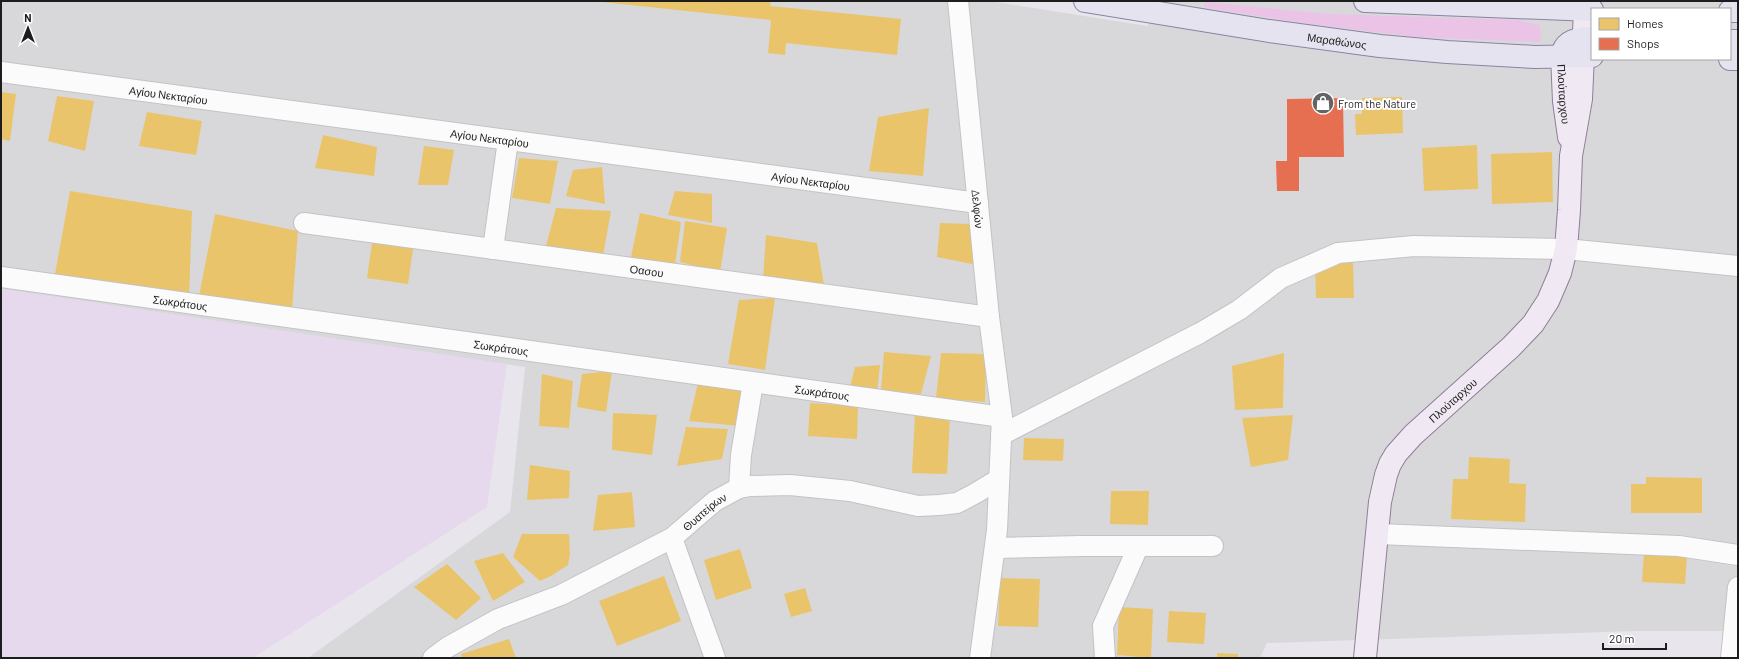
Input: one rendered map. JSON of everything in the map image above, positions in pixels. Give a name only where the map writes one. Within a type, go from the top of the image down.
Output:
[{"type":"main road","name":"Μαραθώνος","points":[[1085,1],[1269,31],[1380,46],[1447,52],[1535,57],[1562,56],[1588,47]]},
{"type":"main road","points":[[1365,1],[1467,3],[1589,10]]},
{"type":"street","name":"Δελφών","points":[[958,1],[1001,426],[997,530],[980,658]]},
{"type":"street","name":"Πλούταρχου","points":[[1366,658],[1382,487],[1390,464],[1396,454],[1413,435],[1510,347],[1533,324],[1554,289],[1560,273],[1566,249],[1571,156],[1588,47],[1589,10]]},
{"type":"street","name":"Πλούταρχου","points":[[1562,56],[1564,101],[1571,156]]},
{"type":"street","name":"Αγίου Νεκταρίου","points":[[1,72],[978,203]]},
{"type":"street","points":[[493,249],[508,140]]},
{"type":"street","name":"Οασου","points":[[304,223],[989,317]]},
{"type":"street","points":[[1001,426],[1200,333],[1239,310],[1281,278],[1338,253],[1414,246],[1566,249],[1738,266]]},
{"type":"street","name":"Σωκράτους","points":[[1,277],[753,383],[1001,426]]},
{"type":"street","points":[[738,488],[741,455],[753,383]]},
{"type":"street","name":"Θυατείρων","points":[[444,654],[498,619],[561,595],[672,538],[715,501],[738,488],[751,486],[790,485],[850,491],[918,506],[957,503],[999,479]]},
{"type":"street","points":[[1378,534],[1679,546],[1738,555]]},
{"type":"street","points":[[672,538],[715,658]]},
{"type":"street","points":[[995,548],[1081,546],[1213,546]]},
{"type":"street","points":[[1105,658],[1103,626],[1138,547]]},
{"type":"street","points":[[1731,658],[1738,587]]},
{"type":"shaded area","points":[[1,1],[989,1],[1148,26],[1152,1],[1738,1],[1738,631],[1636,631],[1267,643],[1260,658],[308,658],[510,512],[525,367],[1,289]]},
{"type":"shaded area","points":[[1205,2],[1328,14],[1516,20],[1540,25],[1541,38],[1540,42],[1417,37],[1294,22],[1204,7]]},
{"type":"shaded area","points":[[1,289],[507,364],[487,507],[253,658],[1,658]]},
{"type":"building: Homes","points":[[593,1],[771,1],[770,6],[901,19],[897,55],[786,43],[785,55],[768,53],[771,20]]},
{"type":"building: Homes","points":[[1,92],[16,94],[10,141],[1,139]]},
{"type":"building: Homes","points":[[57,96],[94,101],[85,151],[48,141]]},
{"type":"building: Homes","points":[[1402,97],[1403,133],[1356,135],[1355,114],[1362,114],[1362,98]]},
{"type":"building: Homes","points":[[929,108],[923,176],[869,171],[878,117]]},
{"type":"building: Homes","points":[[147,112],[202,121],[196,155],[139,146]]},
{"type":"building: Homes","points":[[323,135],[377,147],[374,176],[315,168]]},
{"type":"building: Homes","points":[[1477,145],[1478,189],[1424,191],[1422,148]]},
{"type":"building: Homes","points":[[424,146],[454,150],[448,185],[418,185]]},
{"type":"building: Homes","points":[[1552,152],[1553,202],[1492,204],[1491,154]]},
{"type":"building: Homes","points":[[519,158],[558,161],[550,204],[512,198]]},
{"type":"building: Homes","points":[[602,167],[605,204],[566,196],[573,170]]},
{"type":"building: Homes","points":[[70,191],[192,211],[189,298],[54,280]]},
{"type":"building: Homes","points":[[675,191],[712,194],[712,223],[668,215]]},
{"type":"building: Homes","points":[[556,208],[611,211],[603,256],[546,246]]},
{"type":"building: Homes","points":[[640,213],[681,222],[675,265],[630,262]]},
{"type":"building: Homes","points":[[215,214],[298,231],[292,310],[199,296]]},
{"type":"building: Homes","points":[[685,221],[727,228],[720,272],[680,262]]},
{"type":"building: Homes","points":[[940,223],[971,224],[977,265],[937,257]]},
{"type":"building: Homes","points":[[766,235],[817,243],[824,285],[763,279]]},
{"type":"building: Homes","points":[[373,236],[414,242],[408,284],[367,278]]},
{"type":"building: Homes","points":[[1353,262],[1354,298],[1316,298],[1315,263]]},
{"type":"building: Homes","points":[[775,298],[765,370],[728,364],[739,300]]},
{"type":"building: Homes","points":[[884,352],[931,356],[921,394],[881,390]]},
{"type":"building: Homes","points":[[941,353],[986,354],[985,402],[936,398]]},
{"type":"building: Homes","points":[[1284,353],[1283,408],[1235,410],[1232,366]]},
{"type":"building: Homes","points":[[880,365],[877,393],[850,387],[855,367]]},
{"type":"building: Homes","points":[[612,371],[606,412],[577,407],[582,374]]},
{"type":"building: Homes","points":[[542,374],[573,381],[569,428],[539,426]]},
{"type":"building: Homes","points":[[698,383],[743,388],[740,426],[689,421]]},
{"type":"building: Homes","points":[[810,403],[858,406],[857,439],[808,436]]},
{"type":"building: Homes","points":[[613,413],[657,415],[652,455],[612,450]]},
{"type":"building: Homes","points":[[915,414],[950,416],[947,474],[912,473]]},
{"type":"building: Homes","points":[[1293,415],[1288,460],[1251,467],[1242,418]]},
{"type":"building: Homes","points":[[686,427],[728,429],[722,459],[677,466]]},
{"type":"building: Homes","points":[[1024,438],[1064,439],[1063,461],[1023,460]]},
{"type":"building: Homes","points":[[1469,457],[1510,459],[1509,483],[1526,484],[1525,522],[1451,519],[1453,479],[1468,479]]},
{"type":"building: Homes","points":[[530,465],[570,471],[569,498],[527,500]]},
{"type":"building: Homes","points":[[1646,477],[1702,478],[1702,513],[1631,513],[1631,484],[1646,484]]},
{"type":"building: Homes","points":[[1111,491],[1149,491],[1148,525],[1110,524]]},
{"type":"building: Homes","points":[[632,492],[635,527],[593,531],[598,495]]},
{"type":"building: Homes","points":[[522,534],[569,534],[570,554],[568,565],[540,581],[513,557]]},
{"type":"building: Homes","points":[[740,549],[752,588],[716,600],[704,560]]},
{"type":"building: Homes","points":[[1644,552],[1687,553],[1685,584],[1642,582]]},
{"type":"building: Homes","points":[[503,553],[525,582],[493,601],[474,561]]},
{"type":"building: Homes","points":[[447,564],[481,598],[456,620],[414,587]]},
{"type":"building: Homes","points":[[664,576],[681,621],[617,646],[599,601]]},
{"type":"building: Homes","points":[[1000,578],[1040,579],[1038,627],[998,626]]},
{"type":"building: Homes","points":[[805,588],[812,611],[791,617],[784,594]]},
{"type":"building: Homes","points":[[1119,607],[1153,609],[1151,658],[1117,655]]},
{"type":"building: Homes","points":[[1169,611],[1206,613],[1204,644],[1167,642]]},
{"type":"building: Homes","points":[[509,639],[516,658],[462,658],[461,654]]},
{"type":"building: Homes","points":[[1217,653],[1238,654],[1238,658],[1217,658]]},
{"type":"building: Shops","points":[[1343,98],[1344,157],[1299,157],[1299,191],[1277,191],[1276,161],[1287,161],[1287,99]]},
{"type":"place","name":"From the Nature","points":[[1323,103]]}]
